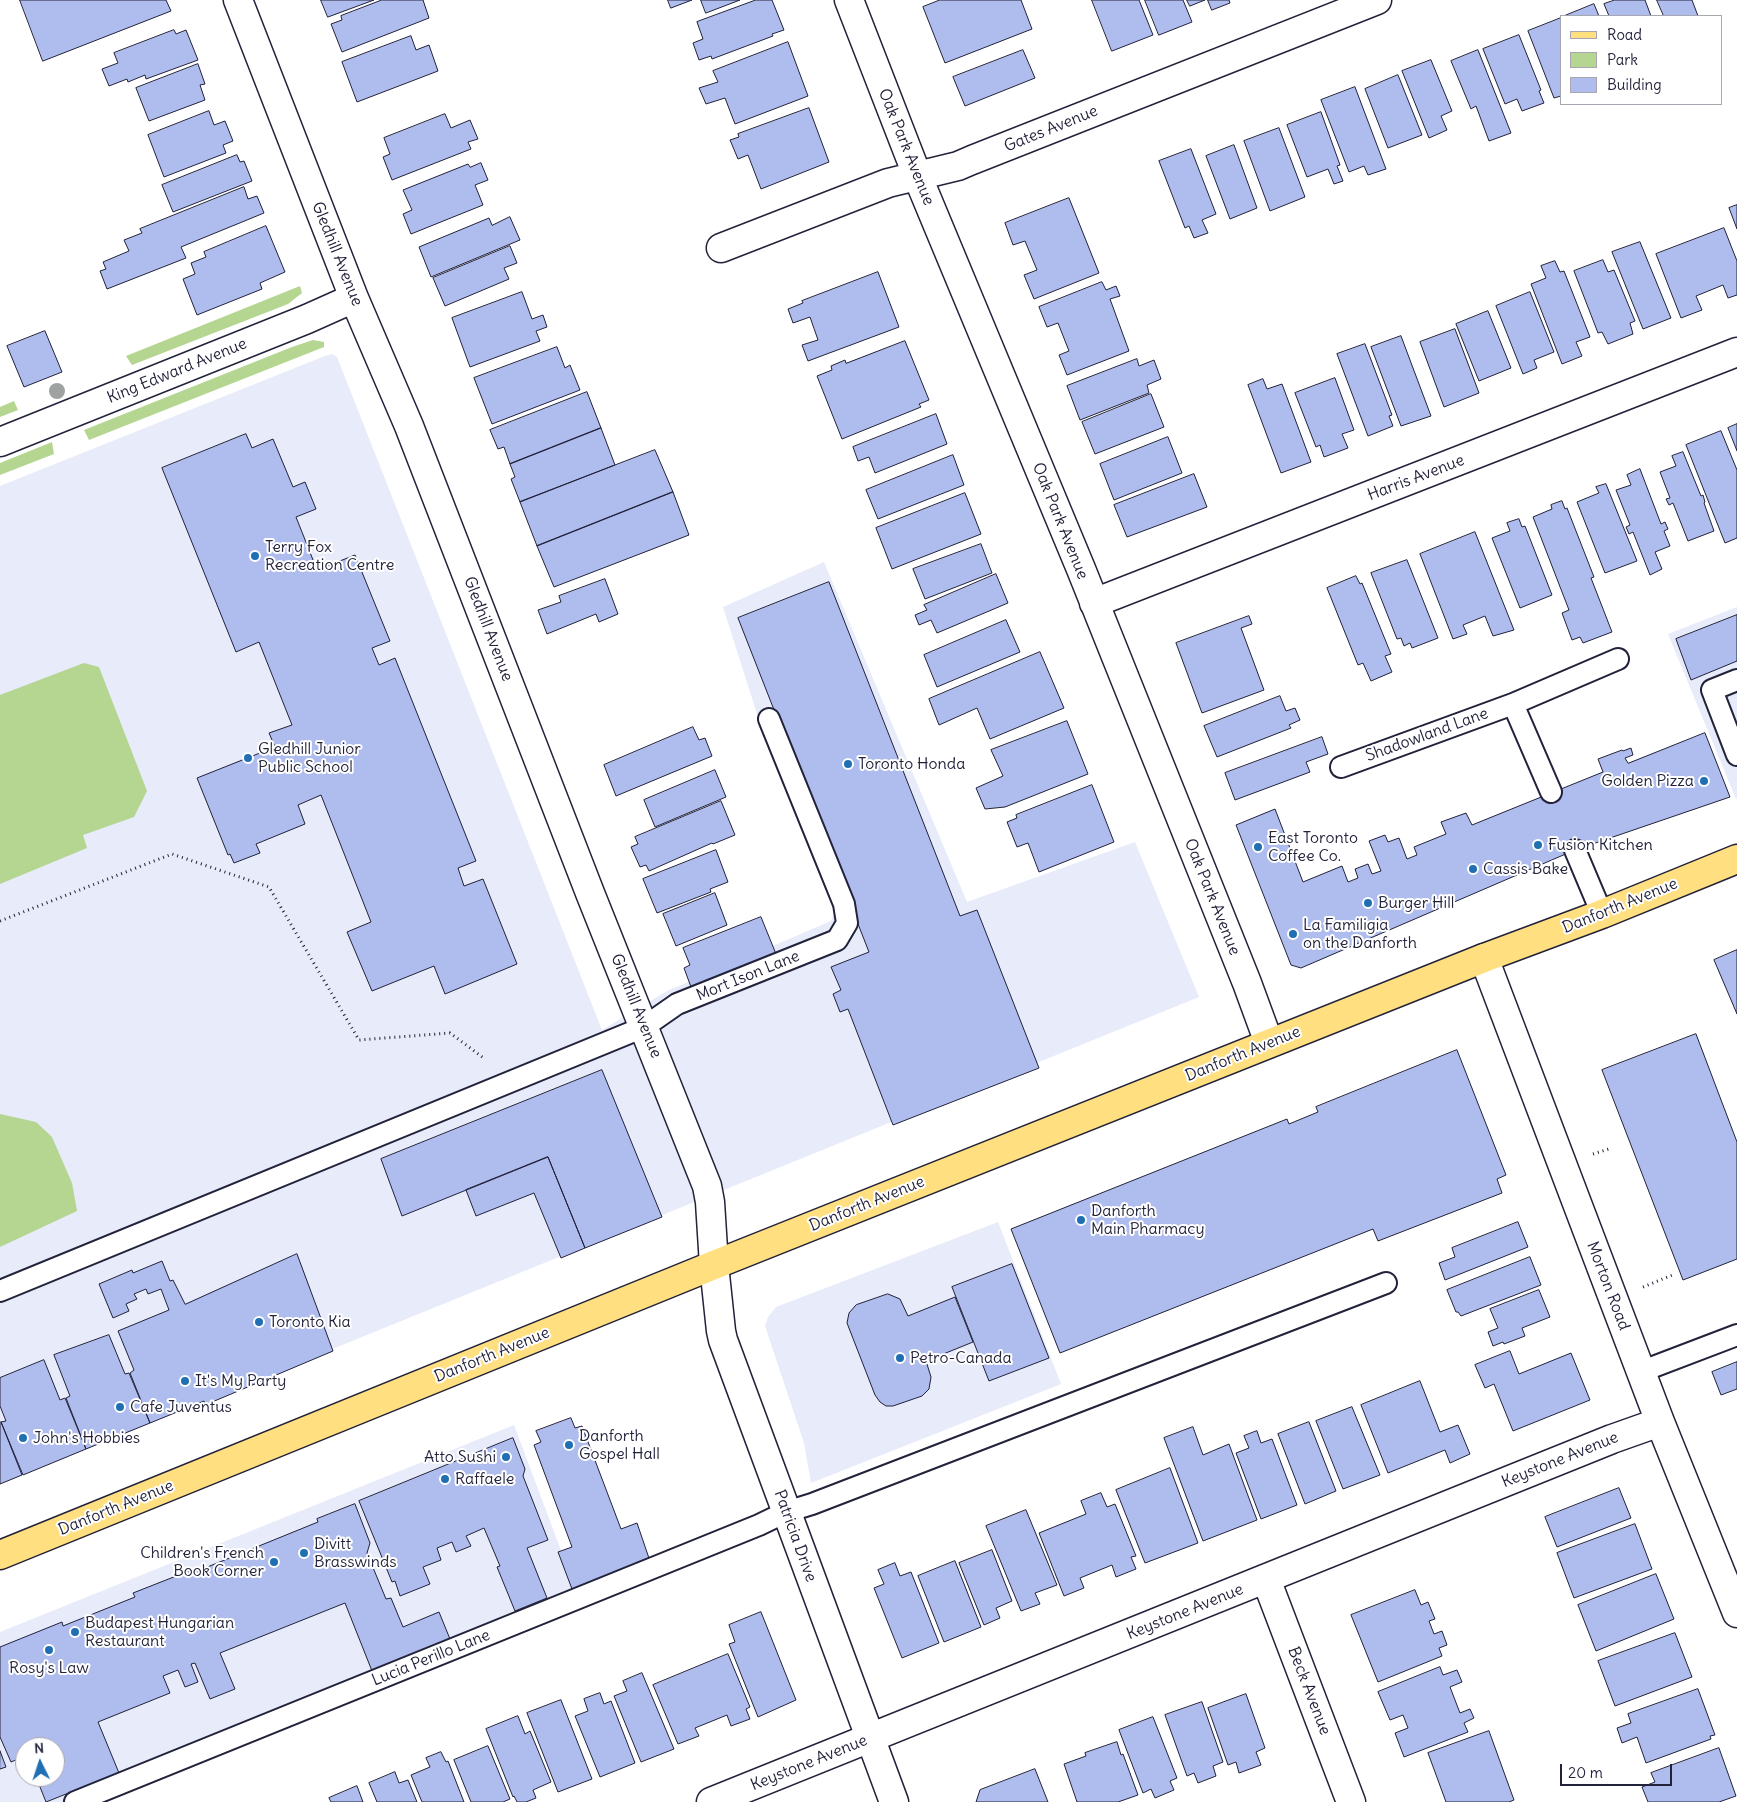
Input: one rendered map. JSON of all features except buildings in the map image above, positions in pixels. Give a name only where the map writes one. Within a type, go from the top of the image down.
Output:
[{"type":"main road","name":"Danforth Avenue","points":[[0,1555],[714,1265],[1737,859]]},
{"type":"street","name":"Gledhill Avenue","points":[[238,0],[354,298],[408,426],[590,893],[708,1186],[714,1265]]},
{"type":"street","name":"Oak Park Avenue","points":[[849,0],[917,175],[1094,603],[1270,1043]]},
{"type":"street","name":"Gates Avenue","points":[[722,248],[881,186],[917,175],[958,166],[1377,0]]},
{"type":"street","name":"King Edward Avenue","points":[[0,442],[307,319],[354,298]]},
{"type":"street","name":"Harris Avenue","points":[[1094,603],[1737,352]]},
{"type":"street","name":"Morton Road","points":[[1484,958],[1640,1372],[1737,1613]]},
{"type":"street","name":"Patricia Drive","points":[[714,1265],[723,1340],[894,1802]]},
{"type":"street","name":"Keystone Avenue","points":[[711,1802],[1612,1439],[1660,1422]]},
{"type":"street","name":"Beck Avenue","points":[[1266,1579],[1351,1802]]},
{"type":"lane","name":"Shadowland Lane","points":[[1341,767],[1513,704],[1618,659]]},
{"type":"lane","points":[[1737,680],[1712,690],[1737,755]]},
{"type":"lane","points":[[1513,704],[1551,792]]},
{"type":"lane","name":"Mort Ison Lane","points":[[0,1291],[644,1027],[677,1004],[837,940],[847,923],[844,904],[768,719]]},
{"type":"lane","points":[[1575,850],[1602,914]]},
{"type":"lane","name":"Lucia Perillo Lane","points":[[75,1802],[759,1525],[786,1512],[822,1500],[1386,1283]]},
{"type":"lane","points":[[1640,1372],[1737,1334]]},
{"type":"path","points":[[0,921],[172,854],[269,887],[359,1040],[450,1034],[513,1080]]},
{"type":"path","points":[[1592,1154],[1612,1148]]},
{"type":"path","points":[[1642,1287],[1675,1274]]},
{"type":"shaded area","points":[[332,354],[337,357],[602,1030],[667,991],[831,921],[835,910],[758,717],[723,607],[824,562],[967,902],[1135,842],[1199,997],[0,1484],[0,486]]},
{"type":"shaded area","points":[[1737,607],[1737,799],[1736,799],[1668,634]]},
{"type":"shaded area","points":[[998,1222],[1061,1384],[811,1483],[804,1443],[765,1326],[768,1317],[776,1307]]},
{"type":"shaded area","points":[[514,1425],[583,1609],[100,1802],[0,1802],[0,1632]]},
{"type":"green space","points":[[300,286],[302,293],[288,304],[132,365],[126,356]]},
{"type":"green space","points":[[313,340],[324,342],[324,347],[89,440],[84,430],[292,347]]},
{"type":"green space","points":[[14,401],[18,410],[0,417],[0,407]]},
{"type":"green space","points":[[52,442],[54,454],[0,475],[0,463]]},
{"type":"green space","points":[[84,663],[99,667],[147,791],[134,817],[83,835],[87,848],[0,884],[0,695]]},
{"type":"green space","points":[[0,1114],[36,1122],[52,1137],[72,1183],[77,1211],[0,1247]]},
{"type":"place","name":"Terry Fox Recreation Centre","points":[[255,556]]},
{"type":"place","name":"Gledhill Junior Public School","points":[[248,758]]},
{"type":"place","name":"Toronto Honda","points":[[848,764]]},
{"type":"place","name":"Golden Pizza","points":[[1704,781]]},
{"type":"place","name":"Fusion Kitchen","points":[[1538,845]]},
{"type":"place","name":"East Toronto Coffee Co.","points":[[1258,847]]},
{"type":"place","name":"Cassis Bake","points":[[1473,869]]},
{"type":"place","name":"Burger Hill","points":[[1368,903]]},
{"type":"place","name":"La Familigia on the Danforth","points":[[1293,934]]},
{"type":"place","name":"Danforth Main Pharmacy","points":[[1081,1220]]},
{"type":"place","name":"Toronto Kia","points":[[259,1322]]},
{"type":"place","name":"Petro-Canada","points":[[900,1358]]},
{"type":"place","name":"It's My Party","points":[[185,1381]]},
{"type":"place","name":"Cafe Juventus","points":[[120,1407]]},
{"type":"place","name":"John's Hobbies","points":[[23,1438]]},
{"type":"place","name":"Danforth Gospel Hall","points":[[569,1445]]},
{"type":"place","name":"Atto Sushi","points":[[506,1457]]},
{"type":"place","name":"Raffaele","points":[[445,1479]]},
{"type":"place","name":"Divitt Brasswinds","points":[[304,1553]]},
{"type":"place","name":"Children's French Book Corner","points":[[274,1562]]},
{"type":"place","name":"Budapest Hungarian Restaurant","points":[[75,1632]]},
{"type":"place","name":"Rosy's Law","points":[[49,1650]]}]
